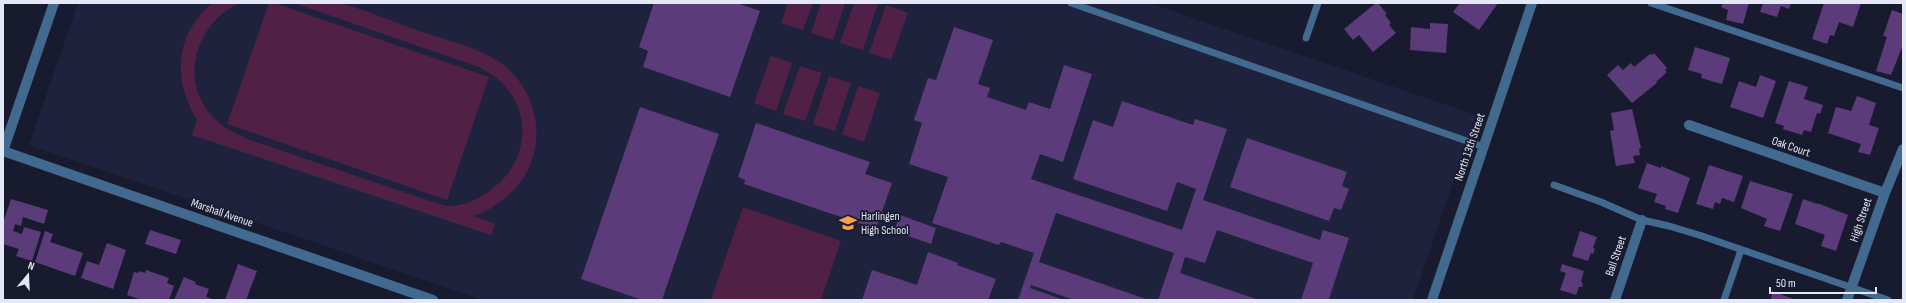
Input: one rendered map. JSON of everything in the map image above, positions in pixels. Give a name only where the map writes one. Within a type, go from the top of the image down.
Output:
[{"type":"street","points":[[3,151],[54,3]]},
{"type":"street","name":"North 13th Street","points":[[1432,300],[1532,3]]},
{"type":"street","name":"Oak Court","points":[[1688,125],[1884,193]]},
{"type":"street","name":"High Street","points":[[1847,300],[1884,193],[1903,149]]},
{"type":"street","name":"Marshall Avenue","points":[[3,151],[433,300]]},
{"type":"street","name":"Ball Street","points":[[1615,300],[1642,220]]},
{"type":"lane","points":[[1071,3],[1484,147]]},
{"type":"lane","points":[[1306,38],[1318,3]]},
{"type":"lane","points":[[1651,3],[1903,88]]},
{"type":"lane","points":[[1554,185],[1601,202],[1642,220],[1669,226],[1888,300]]},
{"type":"lane","points":[[1724,300],[1741,250]]},
{"type":"shaded area","name":"Harlingen High School","points":[[78,3],[1149,3],[1476,115],[1413,300],[483,300],[29,145]]},
{"type":"shaded area","points":[[212,3],[239,3],[224,13],[211,25],[202,40],[196,56],[195,73],[197,89],[204,105],[219,123],[247,139],[445,205],[460,205],[484,195],[504,178],[515,161],[521,144],[522,125],[518,107],[509,91],[495,77],[476,66],[294,3],[339,3],[475,49],[505,66],[515,75],[523,86],[529,99],[534,112],[536,139],[531,164],[526,174],[512,192],[494,206],[474,216],[495,224],[491,235],[192,135],[197,120],[189,105],[184,89],[181,73],[181,58],[184,43],[191,29]]},
{"type":"shaded area","points":[[269,3],[274,3],[489,77],[447,200],[227,124]]},
{"type":"shaded area","points":[[788,3],[813,3],[803,30],[781,23]]},
{"type":"shaded area","points":[[821,3],[845,3],[833,40],[811,33]]},
{"type":"shaded area","points":[[854,3],[878,3],[863,50],[840,43]]},
{"type":"shaded area","points":[[886,5],[908,13],[891,60],[869,53]]},
{"type":"shaded area","points":[[771,56],[792,63],[776,111],[754,103]]},
{"type":"shaded area","points":[[800,66],[822,73],[805,121],[783,114]]},
{"type":"shaded area","points":[[829,76],[851,83],[835,131],[813,124]]},
{"type":"shaded area","points":[[858,86],[880,93],[864,142],[842,134]]},
{"type":"shaded area","points":[[743,207],[841,241],[821,300],[711,300]]},
{"type":"building","points":[[654,3],[737,3],[760,11],[730,97],[643,67],[648,51],[639,47]]},
{"type":"building","points":[[1376,3],[1378,3],[1387,14],[1385,15],[1391,23],[1389,25],[1396,33],[1373,52],[1359,35],[1353,40],[1344,29]]},
{"type":"building","points":[[1460,3],[1498,3],[1479,30],[1453,12]]},
{"type":"building","points":[[1723,3],[1749,3],[1743,24],[1726,20],[1728,10],[1721,7]]},
{"type":"building","points":[[1763,3],[1791,3],[1789,9],[1781,6],[1777,17],[1760,12]]},
{"type":"building","points":[[1824,3],[1861,3],[1853,27],[1839,22],[1834,36],[1830,35],[1827,44],[1812,39]]},
{"type":"building","points":[[1892,10],[1903,14],[1903,45],[1891,75],[1876,71],[1887,37],[1883,36]]},
{"type":"building","points":[[1430,23],[1448,24],[1446,53],[1410,50],[1411,27],[1430,29]]},
{"type":"building","points":[[954,27],[993,40],[978,84],[990,88],[987,97],[1026,110],[1029,102],[1050,109],[1064,65],[1092,74],[1063,162],[1040,154],[1031,179],[1182,230],[1196,189],[1177,182],[1167,211],[1073,179],[1093,120],[1113,127],[1122,101],[1193,125],[1195,119],[1227,129],[1203,200],[1320,240],[1323,230],[1349,238],[1329,299],[1301,300],[1313,263],[1217,230],[1205,263],[1185,257],[1180,273],[1259,300],[1158,300],[1174,253],[1056,213],[1039,262],[1149,300],[1074,300],[1031,285],[1030,288],[1064,300],[1018,300],[1034,253],[1001,242],[999,245],[932,223],[948,177],[909,164],[922,123],[914,120],[928,78],[936,80]]},
{"type":"building","points":[[1695,47],[1730,58],[1722,84],[1701,78],[1702,74],[1688,70]]},
{"type":"building","points":[[1654,53],[1667,68],[1665,70],[1667,72],[1656,82],[1657,83],[1632,103],[1607,75],[1618,65],[1623,70],[1631,63],[1634,67],[1650,54],[1652,55]]},
{"type":"building","points":[[1760,75],[1776,81],[1763,118],[1730,107],[1739,81],[1756,87]]},
{"type":"building","points":[[1789,81],[1808,87],[1804,99],[1823,105],[1820,114],[1817,113],[1811,132],[1804,130],[1802,135],[1783,129],[1784,126],[1775,123]]},
{"type":"building","points":[[1857,96],[1876,103],[1869,125],[1879,128],[1870,155],[1858,152],[1861,144],[1828,133],[1836,107],[1851,111]]},
{"type":"building","points":[[640,107],[719,134],[662,300],[642,300],[581,279]]},
{"type":"building","points":[[1632,109],[1641,148],[1639,149],[1640,155],[1633,156],[1635,163],[1616,166],[1610,131],[1614,130],[1611,113]]},
{"type":"building","points":[[756,123],[870,162],[865,174],[892,183],[876,229],[744,184],[745,180],[738,177]]},
{"type":"building","points":[[1247,138],[1347,172],[1342,186],[1349,189],[1341,210],[1334,208],[1329,221],[1230,187]]},
{"type":"building","points":[[1647,163],[1661,168],[1661,166],[1690,178],[1678,213],[1665,209],[1666,206],[1654,202],[1657,194],[1638,188]]},
{"type":"building","points":[[1709,165],[1743,176],[1734,202],[1722,198],[1720,204],[1715,202],[1713,209],[1696,204]]},
{"type":"building","points":[[1750,181],[1793,194],[1780,231],[1764,226],[1767,219],[1741,208]]},
{"type":"building","points":[[11,199],[48,210],[44,224],[23,217],[21,226],[15,224],[13,231],[22,234],[24,227],[41,232],[32,261],[16,256],[19,249],[3,244],[3,223]]},
{"type":"building","points":[[1803,199],[1848,215],[1836,251],[1821,246],[1825,235],[1795,224]]},
{"type":"building","points":[[900,215],[936,228],[931,244],[894,231]]},
{"type":"building","points":[[150,230],[181,240],[176,254],[145,244]]},
{"type":"building","points":[[45,231],[53,234],[50,242],[83,253],[75,276],[35,262]]},
{"type":"building","points":[[1580,231],[1597,237],[1593,248],[1595,249],[1593,254],[1591,253],[1588,261],[1572,256]]},
{"type":"building","points":[[107,243],[126,250],[113,289],[81,278],[87,261],[99,265]]},
{"type":"building","points":[[928,252],[958,263],[957,265],[996,279],[988,300],[862,300],[872,270],[917,285]]},
{"type":"building","points":[[238,264],[257,271],[246,300],[225,300]]},
{"type":"building","points":[[1562,264],[1584,271],[1581,282],[1583,283],[1582,287],[1579,287],[1576,295],[1560,290],[1566,273],[1560,271]]},
{"type":"building","points":[[146,270],[169,278],[167,283],[174,286],[169,300],[142,300],[127,295],[134,272],[138,273],[139,271],[145,273]]},
{"type":"building","points":[[184,277],[196,282],[195,284],[209,289],[206,297],[216,300],[174,300]]},
{"type":"building","points":[[1772,291],[1796,300],[1771,300]]},
{"type":"place","name":"Harlingen High School","points":[[848,223]]}]
